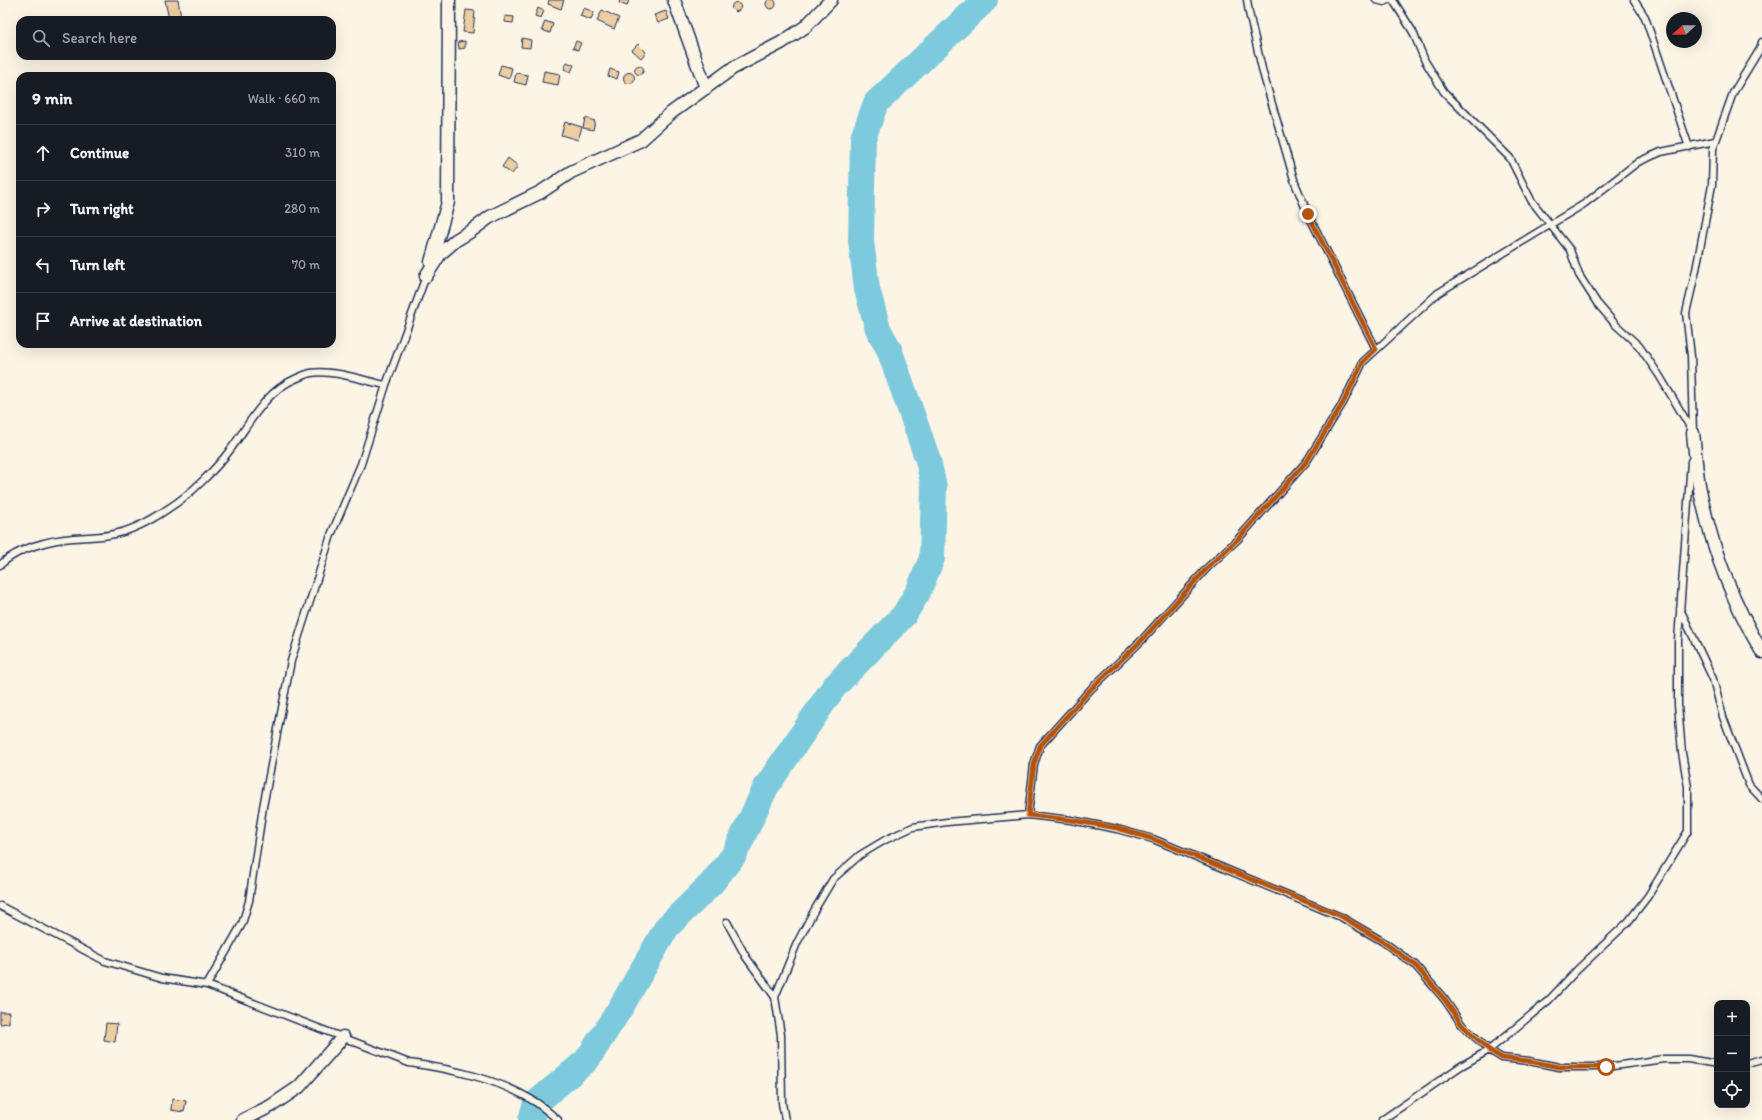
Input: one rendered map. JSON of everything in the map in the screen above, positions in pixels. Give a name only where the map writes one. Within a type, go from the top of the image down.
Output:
[{"type":"street","points":[[426,276],[448,202],[449,0]]},
{"type":"street","points":[[674,0],[706,88]]},
{"type":"street","points":[[426,276],[440,254],[456,240],[471,232],[490,216],[541,192],[571,172],[641,140],[671,113],[733,68],[781,43],[805,27],[831,0]]},
{"type":"street","points":[[1693,433],[1699,484],[1718,556],[1745,624],[1762,652]]},
{"type":"street","points":[[243,1120],[272,1106],[299,1087],[343,1037]]},
{"type":"lane","points":[[1248,0],[1249,13],[1263,73],[1295,184],[1308,214],[1376,349]]},
{"type":"lane","points":[[1376,0],[1384,2],[1388,0]]},
{"type":"lane","points":[[1393,0],[1413,32],[1425,61],[1444,92],[1510,158],[1531,200],[1552,224],[1570,250],[1579,275],[1596,303],[1616,326],[1639,346],[1659,375],[1693,433]]},
{"type":"lane","points":[[1634,0],[1645,17],[1689,147]]},
{"type":"lane","points":[[1382,1120],[1461,1066],[1489,1050],[1549,1000],[1576,970],[1628,922],[1648,896],[1688,831],[1688,787],[1682,753],[1678,705],[1678,640],[1693,433],[1690,356],[1686,313],[1705,226],[1712,185],[1713,149],[1715,141],[1733,93],[1760,49],[1762,42]]},
{"type":"lane","points":[[1028,815],[1034,764],[1040,746],[1091,689],[1141,641],[1208,567],[1238,539],[1307,461],[1343,403],[1363,362],[1376,349],[1438,293],[1584,204],[1638,162],[1661,152],[1715,141]]},
{"type":"lane","points":[[207,985],[242,924],[249,900],[263,807],[291,661],[332,535],[361,464],[386,385],[426,276]]},
{"type":"lane","points":[[0,565],[7,559],[39,545],[71,538],[110,535],[137,526],[170,508],[202,481],[230,451],[254,414],[281,386],[293,380],[311,373],[327,372],[386,385]]},
{"type":"lane","points":[[1680,608],[1713,679],[1723,717],[1749,785],[1762,799]]},
{"type":"lane","points":[[775,997],[797,943],[815,909],[833,879],[860,855],[885,840],[913,827],[946,822],[1028,815],[1071,820],[1117,828],[1153,839],[1341,916],[1382,941],[1415,965],[1445,1000],[1462,1025],[1489,1050],[1502,1058],[1529,1061],[1559,1067],[1606,1067],[1664,1059],[1688,1059],[1714,1063]]},
{"type":"lane","points":[[0,906],[105,960],[162,978],[207,985],[409,1063],[439,1067],[502,1085],[536,1103],[558,1120]]},
{"type":"lane","points":[[727,922],[746,957],[775,997],[781,1035],[782,1103],[785,1120]]},
{"type":"lane","points":[[1750,1062],[1762,1059]]},
{"type":"building","points":[[769,-1],[773,-1],[776,4],[773,9],[769,9],[766,6],[766,2]]},
{"type":"building","points":[[165,0],[178,0],[181,16],[168,16]]},
{"type":"building","points":[[549,0],[564,0],[561,9],[548,4]]},
{"type":"building","points":[[620,0],[629,0],[627,6],[619,3]]},
{"type":"building","points":[[734,3],[738,3],[740,7],[738,11],[734,11],[732,9],[732,5]]},
{"type":"building","points":[[538,8],[544,11],[541,18],[535,16]]},
{"type":"building","points":[[584,8],[594,12],[591,20],[580,16]]},
{"type":"building","points":[[466,10],[475,11],[473,33],[463,32]]},
{"type":"building","points":[[602,10],[619,18],[614,29],[597,21]]},
{"type":"building","points":[[666,11],[669,19],[658,23],[654,15]]},
{"type":"building","points":[[505,16],[514,17],[513,23],[505,22]]},
{"type":"building","points":[[545,21],[553,24],[550,33],[542,30]]},
{"type":"building","points":[[522,38],[531,40],[530,48],[521,47]]},
{"type":"building","points":[[465,41],[465,48],[459,49],[458,42]]},
{"type":"building","points":[[576,41],[581,43],[578,50],[573,48]]},
{"type":"building","points":[[638,44],[646,52],[641,58],[632,50]]},
{"type":"building","points":[[567,62],[574,65],[571,72],[564,69]]},
{"type":"building","points":[[501,65],[512,68],[509,79],[498,75]]},
{"type":"building","points":[[637,66],[641,66],[643,70],[641,74],[637,74],[635,72],[635,68]]},
{"type":"building","points":[[610,69],[619,72],[617,79],[608,76]]},
{"type":"building","points":[[544,71],[560,74],[558,85],[542,82]]},
{"type":"building","points":[[516,73],[528,75],[526,85],[514,82]]},
{"type":"building","points":[[627,73],[631,73],[633,74],[633,82],[627,83],[624,80],[624,76]]},
{"type":"building","points":[[585,118],[595,121],[593,130],[583,128]]},
{"type":"building","points":[[565,122],[582,127],[578,140],[561,135]]},
{"type":"building","points":[[508,158],[518,166],[512,174],[502,167]]},
{"type":"building","points":[[0,1012],[9,1012],[9,1023],[0,1024]]},
{"type":"building","points":[[106,1023],[117,1024],[115,1042],[104,1040]]},
{"type":"building","points":[[172,1099],[186,1101],[184,1112],[171,1110]]},
{"type":"waterway","points":[[531,1120],[536,1103],[587,1060],[621,1007],[667,927],[711,884],[734,855],[766,787],[834,687],[904,615],[918,592],[932,558],[934,487],[928,460],[889,349],[878,329],[867,289],[861,241],[863,138],[876,103],[985,0]]},
{"type":"route","points":[[1308,214],[1376,349],[1363,362],[1343,403],[1307,461],[1238,539],[1208,567],[1141,641],[1091,689],[1040,746],[1034,764],[1028,815],[1071,820],[1117,828],[1153,839],[1341,916],[1382,941],[1415,965],[1445,1000],[1462,1025],[1489,1050],[1502,1058],[1529,1061],[1559,1067],[1606,1067]]}]
